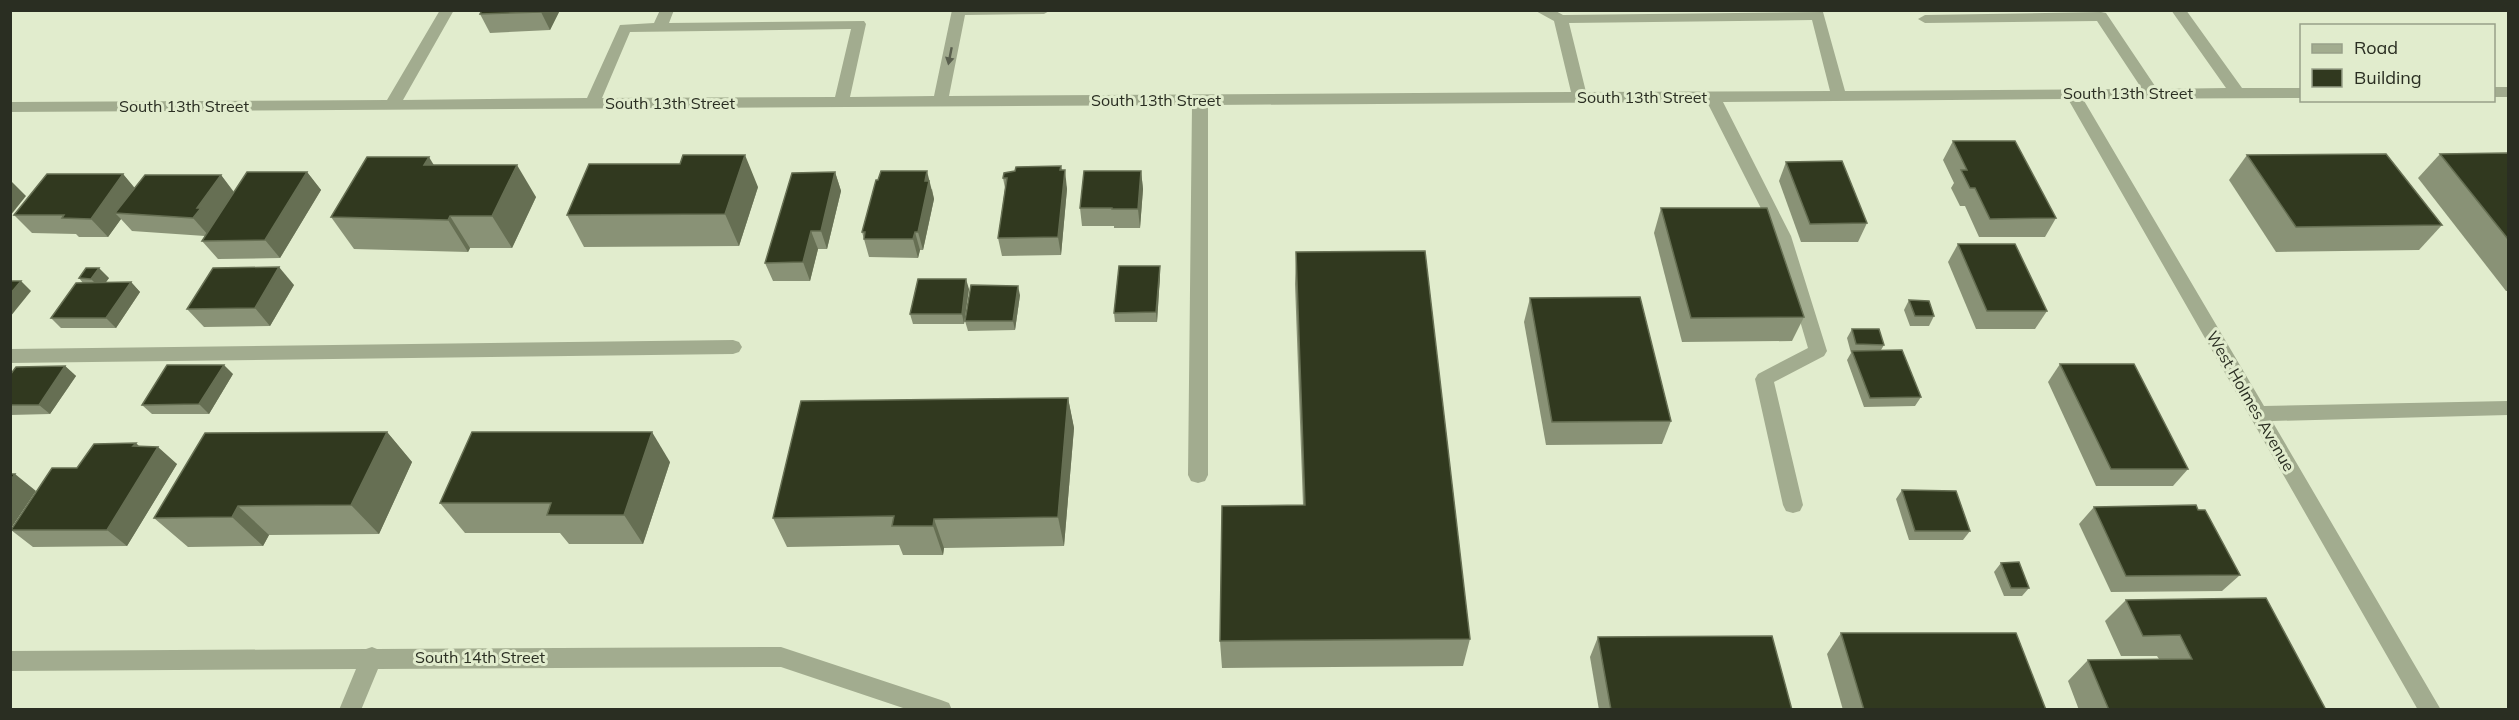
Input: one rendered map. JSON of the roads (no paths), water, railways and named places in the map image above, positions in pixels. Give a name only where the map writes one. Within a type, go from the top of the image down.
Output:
[{"type":"street","points":[[392,105],[447,10]]},
{"type":"street","points":[[660,27],[667,10]]},
{"type":"street","points":[[941,100],[959,11],[1044,10]]},
{"type":"street","points":[[1541,10],[1561,19],[1818,13],[1839,95]]},
{"type":"street","points":[[2178,10],[2237,93]]},
{"type":"street","points":[[1925,19],[2100,13],[2152,93]]},
{"type":"street","points":[[1561,19],[1580,97]]},
{"type":"street","points":[[592,104],[625,28],[859,24],[841,102]]},
{"type":"street","name":"West Holmes Avenue","points":[[2072,93],[2430,710]]},
{"type":"street","name":"South 13th Street","points":[[10,107],[2300,93]]},
{"type":"street","points":[[1712,96],[1783,236],[1818,351],[1764,379],[1794,505]]},
{"type":"street","points":[[1198,475],[1200,100]]},
{"type":"street","points":[[10,356],[733,347]]},
{"type":"street","points":[[2259,414],[2508,408]]},
{"type":"street","points":[[350,710],[372,657]]},
{"type":"street","name":"South 14th Street","points":[[10,661],[372,657],[781,657],[941,710]]}]
